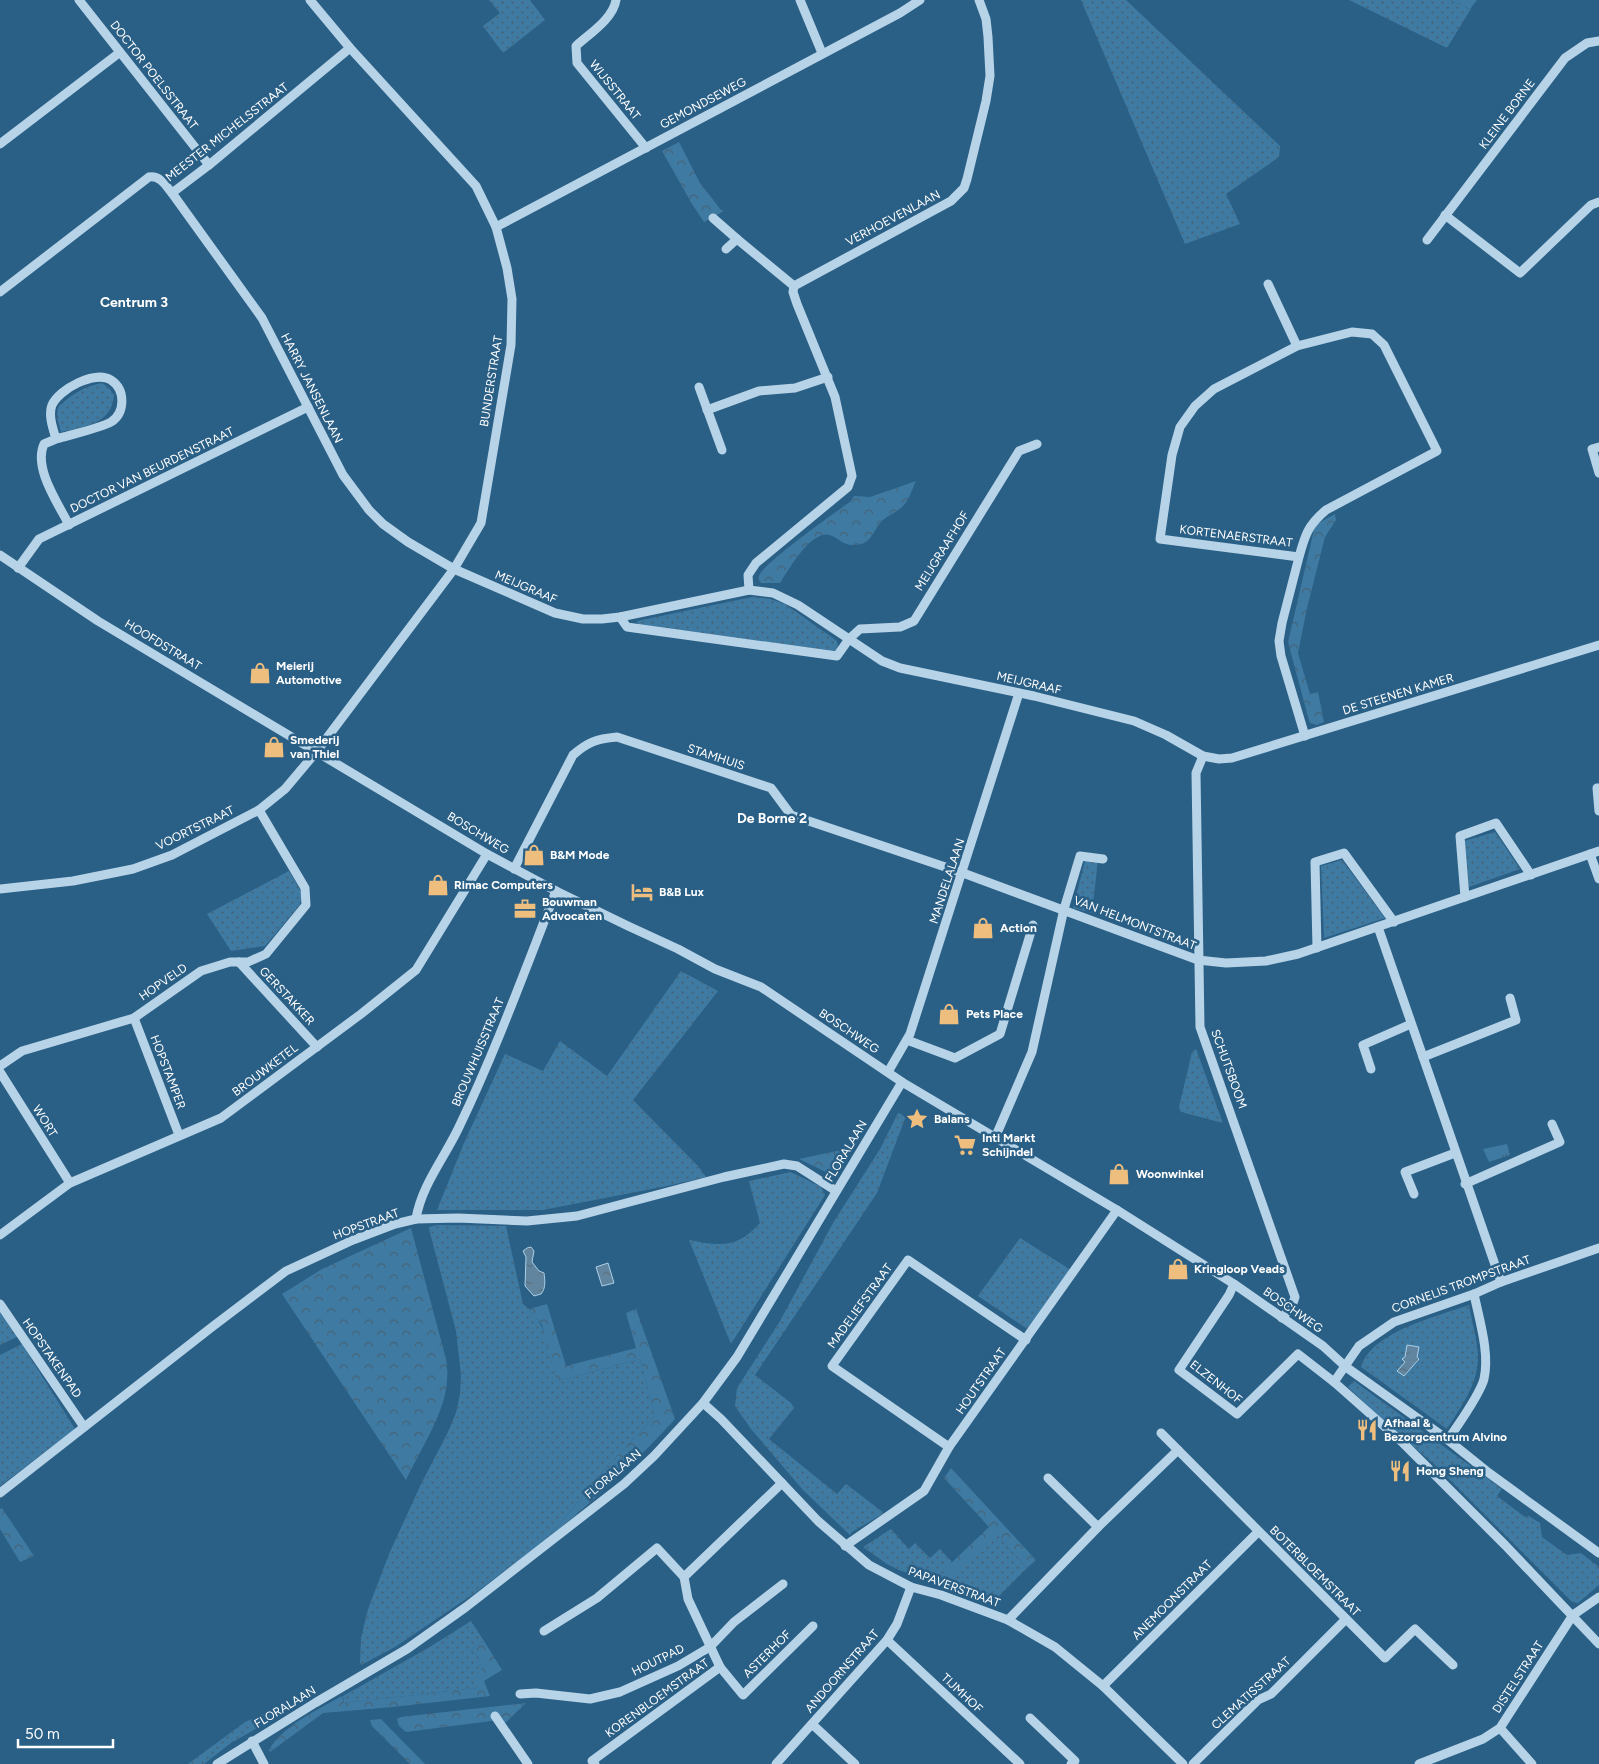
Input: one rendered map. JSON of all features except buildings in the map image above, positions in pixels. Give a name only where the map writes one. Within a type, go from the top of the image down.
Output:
[{"type":"street","name":"DOCTOR POELSSTRAAT","points":[[79,0],[209,165]]},
{"type":"street","name":"BUNDERSTRAAT","points":[[310,0],[350,48],[476,186],[496,227],[507,268],[512,299],[511,345],[481,523],[454,569],[317,751]]},
{"type":"street","name":"WIJSSTRAAT","points":[[616,0],[615,7],[607,17],[576,46],[577,63],[646,148]]},
{"type":"street","points":[[800,0],[822,53]]},
{"type":"street","name":"GEMONDSEWEG","points":[[496,227],[900,13],[920,0]]},
{"type":"street","name":"VERHOEVENLAAN","points":[[794,286],[951,201],[964,188],[986,101],[990,76],[986,19],[979,0]]},
{"type":"street","name":"KLEINE BORNE","points":[[1426,240],[1565,58],[1586,43],[1599,41]]},
{"type":"street","name":"MEESTER MICHELSSTRAAT","points":[[0,292],[150,177],[159,178],[172,193],[209,165],[350,48]]},
{"type":"street","points":[[0,144],[120,53]]},
{"type":"street","name":"HARRY JANSENLAAN","points":[[172,193],[262,318],[343,474],[369,510],[383,524],[408,542],[454,569]]},
{"type":"street","points":[[1445,215],[1520,274],[1591,205],[1599,202]]},
{"type":"street","points":[[713,218],[794,286],[797,304],[828,377],[841,418],[852,472],[852,482],[848,487],[756,563],[748,575],[749,590]]},
{"type":"street","points":[[726,249],[737,239]]},
{"type":"street","points":[[1268,284],[1297,346]]},
{"type":"street","name":"KORTENAERSTRAAT","points":[[1299,557],[1160,539],[1172,455],[1180,427],[1195,406],[1214,389],[1297,346],[1352,332],[1372,334],[1384,344],[1437,451],[1326,510],[1314,521],[1306,534],[1279,641],[1281,656],[1305,736]]},
{"type":"street","points":[[56,439],[51,413],[53,404],[70,387],[88,378],[101,377],[111,380],[122,397],[122,408],[118,416],[109,423],[44,444],[41,452],[42,468],[69,525]]},
{"type":"street","points":[[707,410],[759,391],[795,388],[828,377]]},
{"type":"street","points":[[699,387],[722,450]]},
{"type":"street","name":"DOCTOR VAN BEURDENSTRAAT","points":[[18,568],[39,539],[308,407]]},
{"type":"street","name":"MEIJGRAAFHOF","points":[[849,639],[860,629],[900,628],[914,621],[1019,451],[1037,444]]},
{"type":"street","points":[[1599,447],[1592,450],[1599,473]]},
{"type":"street","name":"HOOFDSTRAAT","points":[[0,555],[98,621],[317,751]]},
{"type":"street","name":"MEIJGRAAF","points":[[454,569],[555,613],[582,618],[602,619],[620,617],[749,590],[773,593],[786,598],[882,661],[900,668],[1019,693],[1134,721],[1166,735],[1203,756]]},
{"type":"street","points":[[620,617],[627,627],[830,656],[837,656],[849,639]]},
{"type":"street","name":"DE STEENEN KAMER","points":[[1203,756],[1218,759],[1232,758],[1599,645]]},
{"type":"street","name":"MANDELALAAN","points":[[888,1072],[907,1040],[963,873],[1019,693]]},
{"type":"street","name":"STAMHUIS","points":[[514,869],[573,756],[585,745],[600,738],[616,737],[771,788],[791,815],[963,873]]},
{"type":"street","name":"VOORTSTRAAT","points":[[0,889],[73,881],[132,869],[172,855],[259,810],[285,789],[317,751]]},
{"type":"street","name":"BOSCHWEG","points":[[317,751],[514,869],[628,926],[678,948],[715,969],[761,987],[902,1082],[1117,1210],[1234,1284],[1323,1346],[1346,1367],[1448,1440],[1497,1479],[1599,1553]]},
{"type":"street","name":"SCHUTSBOOM","points":[[1203,756],[1196,773],[1200,1027],[1295,1297],[1292,1306],[1282,1318]]},
{"type":"street","points":[[1599,788],[1597,788],[1599,811]]},
{"type":"street","name":"HOPVELD","points":[[0,1066],[22,1051],[134,1018],[201,971],[230,962],[248,962],[266,954],[306,905],[305,888],[259,810]]},
{"type":"street","points":[[1465,897],[1460,836],[1496,823],[1531,875]]},
{"type":"street","points":[[1317,948],[1315,862],[1344,853],[1394,922]]},
{"type":"street","points":[[1595,853],[1599,879]]},
{"type":"street","name":"VAN HELMONTSTRAAT","points":[[963,873],[1198,960],[1266,962],[1317,948],[1595,853]]},
{"type":"street","name":"BROUWKETEL","points":[[0,1235],[70,1183],[221,1118],[362,1014],[416,970],[487,854]]},
{"type":"street","name":"VAN HELMONTSTRAAT","points":[[995,1138],[1032,1052],[1064,909],[1080,856],[1103,859]]},
{"type":"street","name":"BROUWHUISSTRAAT","points":[[416,1220],[419,1202],[459,1128],[500,1034],[556,891]]},
{"type":"street","points":[[907,1040],[955,1058],[1000,1034],[1034,925]]},
{"type":"street","points":[[1378,927],[1500,1282]]},
{"type":"street","name":"GERSTAKKER","points":[[238,962],[317,1046]]},
{"type":"street","points":[[1423,1056],[1516,1020],[1510,998]]},
{"type":"street","name":"HOPSTAMPER","points":[[134,1018],[180,1135]]},
{"type":"street","points":[[1371,1069],[1363,1045],[1411,1024]]},
{"type":"street","name":"WORT","points":[[0,1072],[70,1183]]},
{"type":"street","name":"FLORALAAN","points":[[216,1764],[400,1654],[458,1612],[624,1484],[654,1456],[703,1403],[737,1358],[902,1082]]},
{"type":"street","points":[[1465,1184],[1560,1142],[1552,1124]]},
{"type":"street","points":[[1414,1194],[1405,1172],[1455,1153]]},
{"type":"street","name":"HOPSTRAAT","points":[[0,1493],[286,1271],[353,1240],[395,1224],[416,1220],[458,1218],[527,1221],[577,1216],[724,1177],[784,1164],[797,1166],[836,1192]]},
{"type":"street","name":"HOUTSTRAAT","points":[[845,1546],[924,1491],[949,1448],[1117,1210]]},
{"type":"street","name":"CORNELIS TROMPSTRAAT","points":[[1346,1367],[1359,1346],[1394,1322],[1474,1294],[1500,1282],[1599,1248]]},
{"type":"street","name":"MADELIEFSTRAAT","points":[[949,1448],[832,1366],[908,1260],[1026,1340]]},
{"type":"street","name":"ELZENHOF","points":[[1234,1284],[1229,1295],[1179,1370],[1237,1414],[1298,1354],[1334,1382]]},
{"type":"street","points":[[1448,1440],[1484,1380],[1485,1347],[1474,1294]]},
{"type":"street","name":"HOPSTAKENPAD","points":[[0,1304],[84,1427]]},
{"type":"street","points":[[1346,1367],[1334,1382],[1403,1443],[1573,1615],[1599,1644]]},
{"type":"street","name":"PAPAVERSTRAAT","points":[[703,1403],[721,1419],[818,1521],[869,1565],[912,1586],[1008,1620],[1055,1647],[1103,1686],[1183,1764]]},
{"type":"street","name":"BOTERBLOEMSTRAAT","points":[[1161,1434],[1385,1658],[1416,1628],[1453,1664]]},
{"type":"street","points":[[1008,1620],[1098,1527],[1178,1450]]},
{"type":"street","points":[[1048,1478],[1098,1527]]},
{"type":"street","points":[[544,1631],[597,1598],[657,1548],[684,1577],[782,1483]]},
{"type":"street","name":"ANEMOONSTRAAT","points":[[1103,1686],[1258,1532]]},
{"type":"street","name":"KORENBLOEMSTRAAT","points":[[592,1763],[720,1667],[688,1599],[684,1577]]},
{"type":"street","name":"HOUTPAD","points":[[520,1694],[536,1693],[580,1699],[601,1698],[620,1692],[678,1666],[710,1647],[734,1622],[783,1584]]},
{"type":"street","name":"ANDOORNSTRAAT","points":[[776,1764],[887,1640],[897,1624],[912,1586]]},
{"type":"street","points":[[1573,1615],[1599,1597]]},
{"type":"street","name":"DISTELSTRAAT","points":[[1419,1764],[1484,1739],[1500,1728],[1573,1615]]},
{"type":"street","name":"CLEMATISSTRAAT","points":[[1193,1764],[1258,1700],[1272,1694],[1346,1619]]},
{"type":"street","name":"ASTERHOF","points":[[720,1667],[744,1695],[813,1626]]},
{"type":"street","name":"TIJMHOF","points":[[887,1640],[1020,1764]]},
{"type":"street","points":[[495,1716],[528,1764]]},
{"type":"street","points":[[1030,1718],[1075,1761],[1071,1764]]},
{"type":"street","points":[[812,1724],[855,1764]]},
{"type":"street","points":[[1500,1728],[1532,1764]]},
{"type":"street","points":[[252,1741],[264,1764]]},
{"type":"green space","points":[[489,0],[530,0],[545,20],[503,53],[483,26],[500,13]]},
{"type":"green space","points":[[1081,0],[1126,0],[1280,146],[1279,157],[1226,194],[1240,224],[1185,244]]},
{"type":"green space","points":[[1349,0],[1450,0],[1470,9],[1472,7],[1447,48]]},
{"type":"green space","points":[[1450,0],[1477,0],[1470,9]]},
{"type":"green space","points":[[679,142],[700,183],[721,210],[724,211],[704,222],[662,151]]},
{"type":"green space","points":[[102,383],[114,395],[108,412],[102,418],[87,426],[61,432],[57,418],[58,407],[89,386]]},
{"type":"green space","points":[[916,481],[906,503],[882,521],[867,541],[858,545],[851,545],[831,535],[823,535],[810,542],[804,548],[780,583],[761,583],[759,576],[763,569],[851,501],[854,496],[870,497]]},
{"type":"green space","points":[[1335,514],[1336,520],[1325,537],[1298,653],[1310,694],[1318,692],[1324,722],[1317,725],[1310,723],[1288,642],[1314,530],[1317,524]]},
{"type":"green space","points":[[752,597],[770,599],[785,604],[837,641],[838,647],[831,652],[638,625],[637,621]]},
{"type":"green space","points":[[1495,832],[1520,869],[1469,887],[1464,841]]},
{"type":"green space","points":[[1086,857],[1098,860],[1092,913],[1073,908]]},
{"type":"green space","points":[[1342,860],[1385,918],[1324,938],[1321,866]]},
{"type":"green space","points":[[289,871],[303,895],[299,906],[265,946],[231,951],[207,914]]},
{"type":"green space","points":[[681,971],[718,991],[633,1100],[698,1166],[706,1177],[543,1210],[437,1210],[464,1143],[505,1054],[543,1071],[560,1041],[607,1076]]},
{"type":"green space","points":[[1196,1049],[1223,1123],[1181,1112],[1179,1107],[1192,1052]]},
{"type":"green space","points":[[898,1113],[906,1116],[877,1193],[755,1375],[791,1403],[794,1408],[769,1439],[837,1494],[846,1484],[884,1513],[850,1535],[803,1490],[751,1429],[735,1406],[737,1388],[780,1321],[833,1223],[880,1149]]},
{"type":"green space","points":[[1507,1144],[1510,1155],[1489,1162],[1483,1149]]},
{"type":"green space","points":[[851,1148],[834,1176],[799,1159]]},
{"type":"green space","points":[[791,1172],[821,1187],[825,1195],[731,1344],[689,1240],[710,1244],[727,1244],[752,1231],[760,1223],[749,1181]]},
{"type":"green space","points":[[438,1225],[506,1226],[523,1304],[531,1311],[542,1329],[557,1381],[640,1359],[655,1416],[606,1468],[548,1538],[475,1593],[395,1647],[361,1665],[361,1638],[368,1609],[389,1554],[456,1413],[460,1394],[461,1375],[456,1331],[429,1227]]},
{"type":"green space","points":[[411,1228],[446,1359],[447,1374],[446,1391],[437,1417],[406,1480],[282,1294],[322,1269]]},
{"type":"green space","points":[[1020,1238],[1071,1270],[1029,1330],[978,1296]]},
{"type":"green space","points":[[0,1304],[21,1335],[0,1345]]},
{"type":"green space","points":[[547,1304],[566,1366],[636,1348],[626,1313],[636,1309],[675,1419],[614,1481],[548,1538],[606,1468],[655,1416],[640,1359],[557,1381],[542,1325],[529,1309]]},
{"type":"green space","points":[[1469,1305],[1477,1342],[1478,1365],[1468,1394],[1447,1429],[1361,1367],[1367,1355],[1391,1335],[1424,1320]]},
{"type":"green space","points":[[22,1344],[75,1429],[0,1486],[0,1355]]},
{"type":"green space","points":[[1354,1381],[1502,1489],[1497,1496],[1525,1517],[1529,1516],[1540,1523],[1542,1537],[1567,1555],[1581,1553],[1599,1567],[1599,1585],[1578,1603],[1572,1602],[1434,1464],[1379,1417],[1348,1387]]},
{"type":"green space","points":[[951,1468],[1036,1560],[1027,1568],[998,1536],[955,1575],[946,1568],[989,1527],[944,1478]]},
{"type":"green space","points":[[2,1508],[34,1556],[20,1562],[0,1529],[0,1509]]},
{"type":"green space","points":[[891,1529],[909,1549],[915,1543],[930,1558],[940,1549],[952,1562],[947,1568],[998,1536],[1027,1568],[993,1602],[899,1570],[863,1547]]},
{"type":"green space","points":[[471,1621],[484,1641],[471,1650],[477,1655],[483,1668],[477,1688],[344,1703],[343,1696],[428,1648]]},
{"type":"green space","points":[[484,1641],[502,1670],[484,1681],[490,1696],[323,1713],[270,1752],[269,1750],[275,1741],[292,1726],[312,1712],[342,1696],[344,1703],[477,1688],[474,1675],[483,1668],[477,1655],[471,1650]]},
{"type":"green space","points":[[526,1703],[505,1723],[499,1720],[406,1732],[399,1726],[397,1719],[400,1717]]},
{"type":"green space","points":[[275,1707],[279,1713],[231,1743],[204,1764],[188,1764],[245,1722]]},
{"type":"green space","points":[[381,1719],[425,1764],[410,1764],[372,1726],[370,1720]]},
{"type":"water","points":[[531,1247],[534,1251],[532,1262],[539,1271],[544,1273],[545,1279],[543,1292],[534,1296],[525,1286],[526,1257],[523,1251]]},
{"type":"water","points":[[608,1263],[614,1283],[602,1286],[596,1267]]},
{"type":"water","points":[[1407,1345],[1419,1347],[1417,1357],[1419,1359],[1404,1376],[1397,1371],[1405,1362],[1402,1359],[1405,1357]]},
{"type":"place","name":"Meierij Automotive","points":[[260,673]]},
{"type":"place","name":"Smederij van Thiel","points":[[274,747]]},
{"type":"place","name":"B&M Mode","points":[[534,855]]},
{"type":"place","name":"Rimac Computers","points":[[438,885]]},
{"type":"place","name":"B&B Lux","points":[[642,892]]},
{"type":"place","name":"Bouwman Advocaten","points":[[525,909]]},
{"type":"place","name":"Action","points":[[983,928]]},
{"type":"place","name":"Pets Place","points":[[949,1014]]},
{"type":"place","name":"Balans","points":[[917,1119]]},
{"type":"place","name":"Inti Markt Schijndel","points":[[965,1145]]},
{"type":"place","name":"Woonwinkel","points":[[1119,1174]]},
{"type":"place","name":"Kringloop Veads","points":[[1178,1269]]},
{"type":"place","name":"Afhaal & Bezorgcentrum Alvino","points":[[1367,1430]]},
{"type":"place","name":"Hong Sheng","points":[[1400,1471]]},
{"type":"district","name":"Centrum 3","points":[[134,302]]},
{"type":"district","name":"De Borne 2","points":[[772,818]]}]
